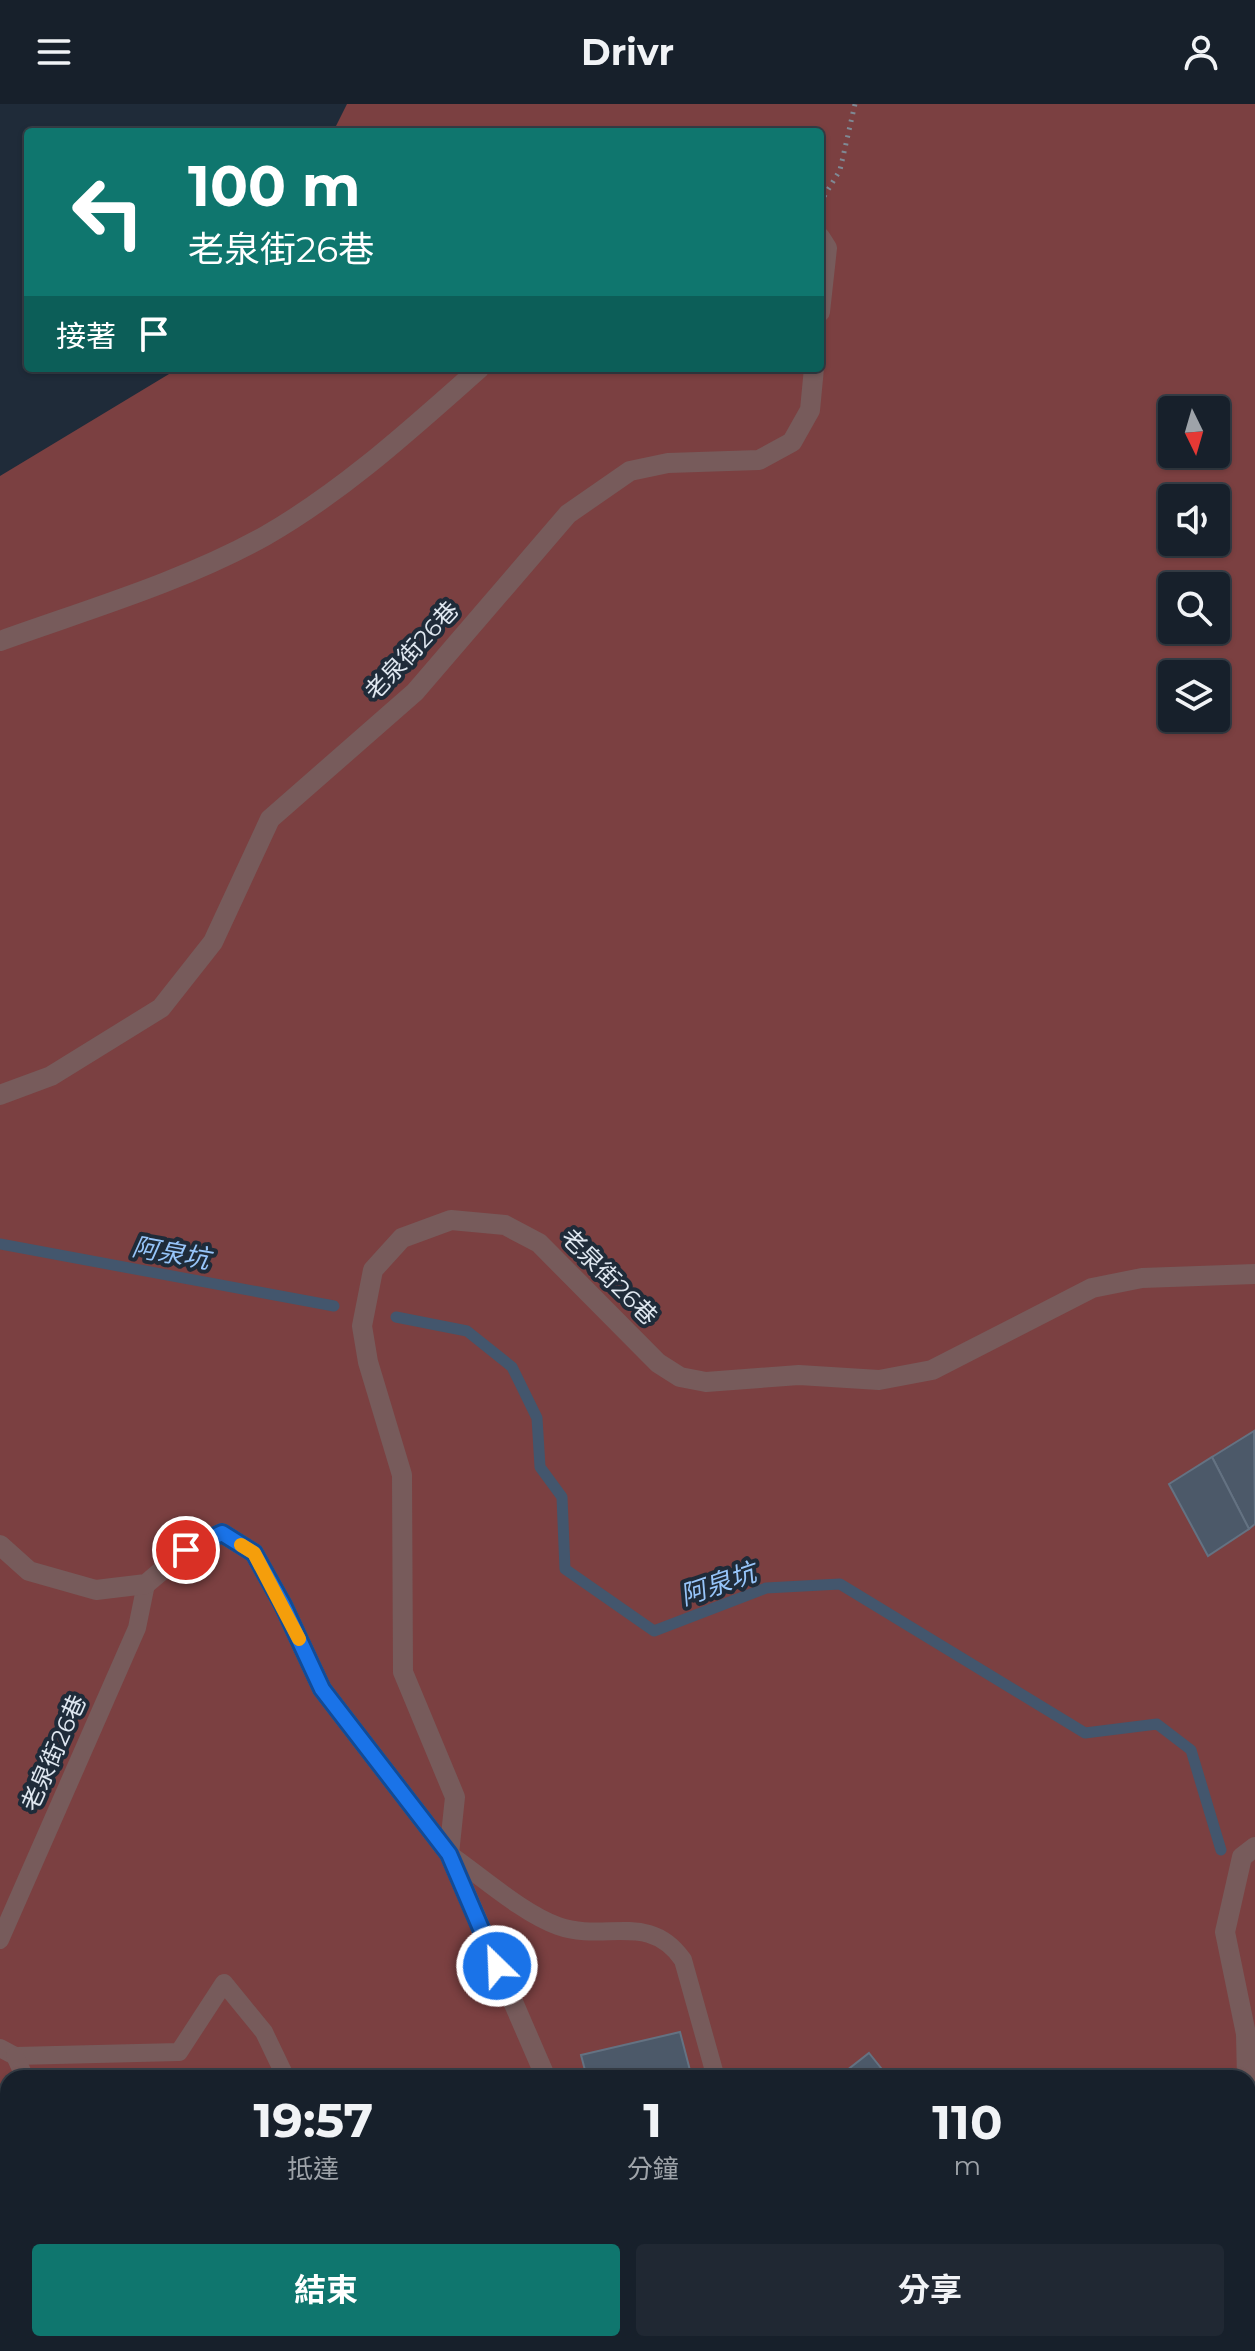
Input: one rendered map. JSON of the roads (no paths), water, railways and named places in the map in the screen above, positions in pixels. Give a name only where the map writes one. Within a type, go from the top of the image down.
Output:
[{"type":"street","points":[[824,243],[827,248],[824,275]]},
{"type":"street","points":[[0,641],[190,572],[265,535],[366,469],[475,372]]},
{"type":"street","name":"老泉街26巷","points":[[0,1095],[51,1076],[161,1008],[213,942],[270,819],[415,692],[568,514],[630,471],[668,463],[759,460],[792,442],[810,410],[814,372]]},
{"type":"street","name":"老泉街26巷","points":[[449,1854],[455,1797],[403,1672],[402,1475],[368,1362],[362,1326],[373,1270],[402,1238],[451,1220],[505,1225],[539,1243],[658,1363],[680,1377],[706,1382],[799,1375],[879,1380],[932,1370],[1092,1288],[1142,1278],[1255,1274]]},
{"type":"street","name":"老泉街26巷","points":[[146,1584],[186,1550],[222,1533],[254,1553],[283,1605],[322,1689],[449,1854],[543,2070]]},
{"type":"street","points":[[0,1545],[29,1571],[96,1590],[146,1584]]},
{"type":"street","points":[[1247,2070],[1246,2034],[1225,1932],[1242,1857],[1255,1847]]},
{"type":"lane","name":"老泉街26巷","points":[[0,1940],[137,1628],[146,1584]]},
{"type":"lane","points":[[449,1854],[557,1926],[583,1932],[638,1931],[658,1935],[673,1945],[683,1960],[714,2070]]},
{"type":"lane","points":[[8,2052],[179,2052],[224,1983],[264,2032],[282,2070]]},
{"type":"lane","points":[[8,2052],[20,2070]]},
{"type":"waterway","name":"阿泉坑","points":[[0,1244],[334,1306]]},
{"type":"waterway","name":"阿泉坑","points":[[396,1317],[467,1331],[512,1367],[537,1418],[540,1467],[562,1497],[565,1569],[654,1631],[766,1588],[840,1584],[1085,1733],[1157,1724],[1191,1750],[1221,1850]]}]
